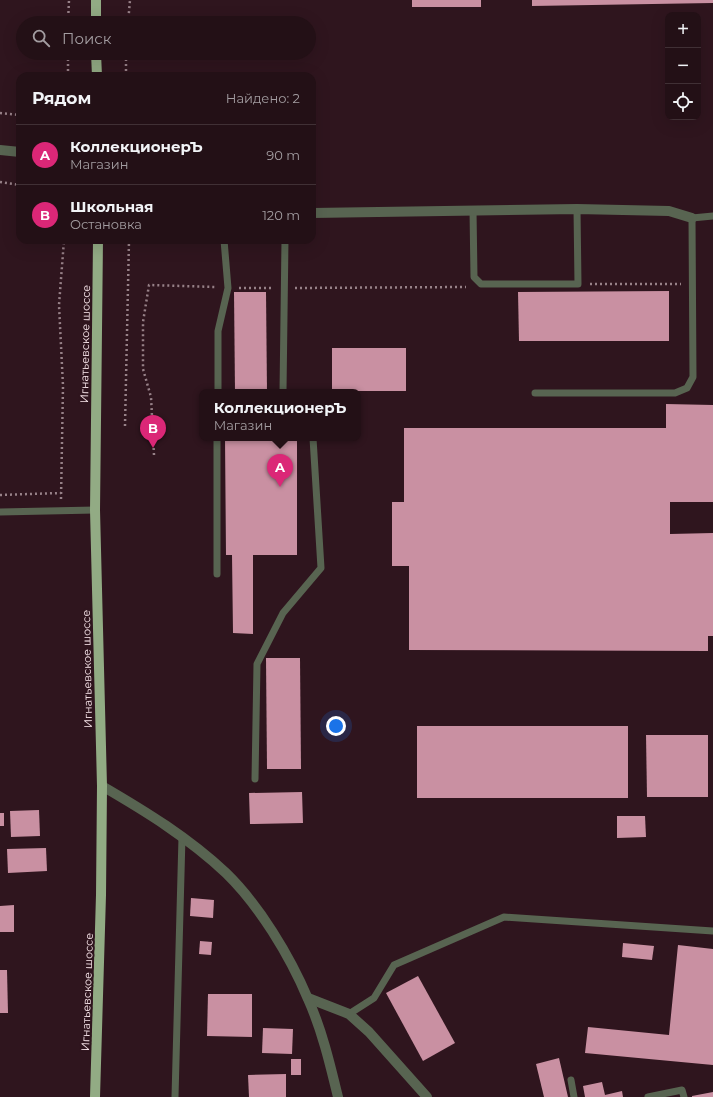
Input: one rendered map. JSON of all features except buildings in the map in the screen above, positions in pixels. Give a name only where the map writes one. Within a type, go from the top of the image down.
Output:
[{"type":"main road","points":[[96,0],[96,16]]},
{"type":"main road","points":[[96,60],[97,72]]},
{"type":"main road","name":"Игнатьевское шоссе","points":[[95,1097],[102,895],[102,786],[95,510],[98,244]]},
{"type":"street","points":[[0,150],[16,152]]},
{"type":"street","points":[[316,213],[577,209],[669,211],[692,218]]},
{"type":"street","points":[[102,786],[144,810],[182,837],[226,873],[256,909],[284,953],[308,998],[325,1045],[338,1097]]},
{"type":"street","points":[[308,998],[349,1014],[369,1032],[427,1097]]},
{"type":"lane","points":[[473,210],[474,277],[480,284],[578,284],[577,209]]},
{"type":"lane","points":[[535,393],[675,392],[687,388],[693,377],[692,218],[713,216]]},
{"type":"lane","points":[[218,389],[218,331],[228,288],[224,244]]},
{"type":"lane","points":[[283,389],[285,244]]},
{"type":"lane","points":[[217,574],[218,441]]},
{"type":"lane","points":[[255,778],[257,664],[283,613],[321,568],[313,441]]},
{"type":"lane","points":[[0,512],[95,510]]},
{"type":"lane","points":[[175,1097],[182,837]]},
{"type":"lane","points":[[349,1014],[374,998],[394,965],[504,917],[713,931]]},
{"type":"lane","points":[[571,1080],[574,1097]]},
{"type":"lane","points":[[648,1097],[682,1090],[684,1097]]},
{"type":"path","points":[[68,16],[69,0]]},
{"type":"path","points":[[129,16],[130,0]]},
{"type":"path","points":[[68,60],[68,72]]},
{"type":"path","points":[[126,60],[126,72]]},
{"type":"path","points":[[0,113],[16,115]]},
{"type":"path","points":[[0,182],[16,184]]},
{"type":"path","points":[[61,511],[63,386],[59,305],[64,244]]},
{"type":"path","points":[[125,426],[129,244]]},
{"type":"path","points":[[154,455],[151,397],[143,369],[143,322],[149,285],[228,288],[285,288],[465,287],[480,284]]},
{"type":"path","points":[[578,284],[693,284]]},
{"type":"path","points":[[0,495],[61,493]]},
{"type":"place","name":"Школьная","points":[[153,448]]},
{"type":"place","name":"КоллекционерЪ","points":[[280,487]]}]
